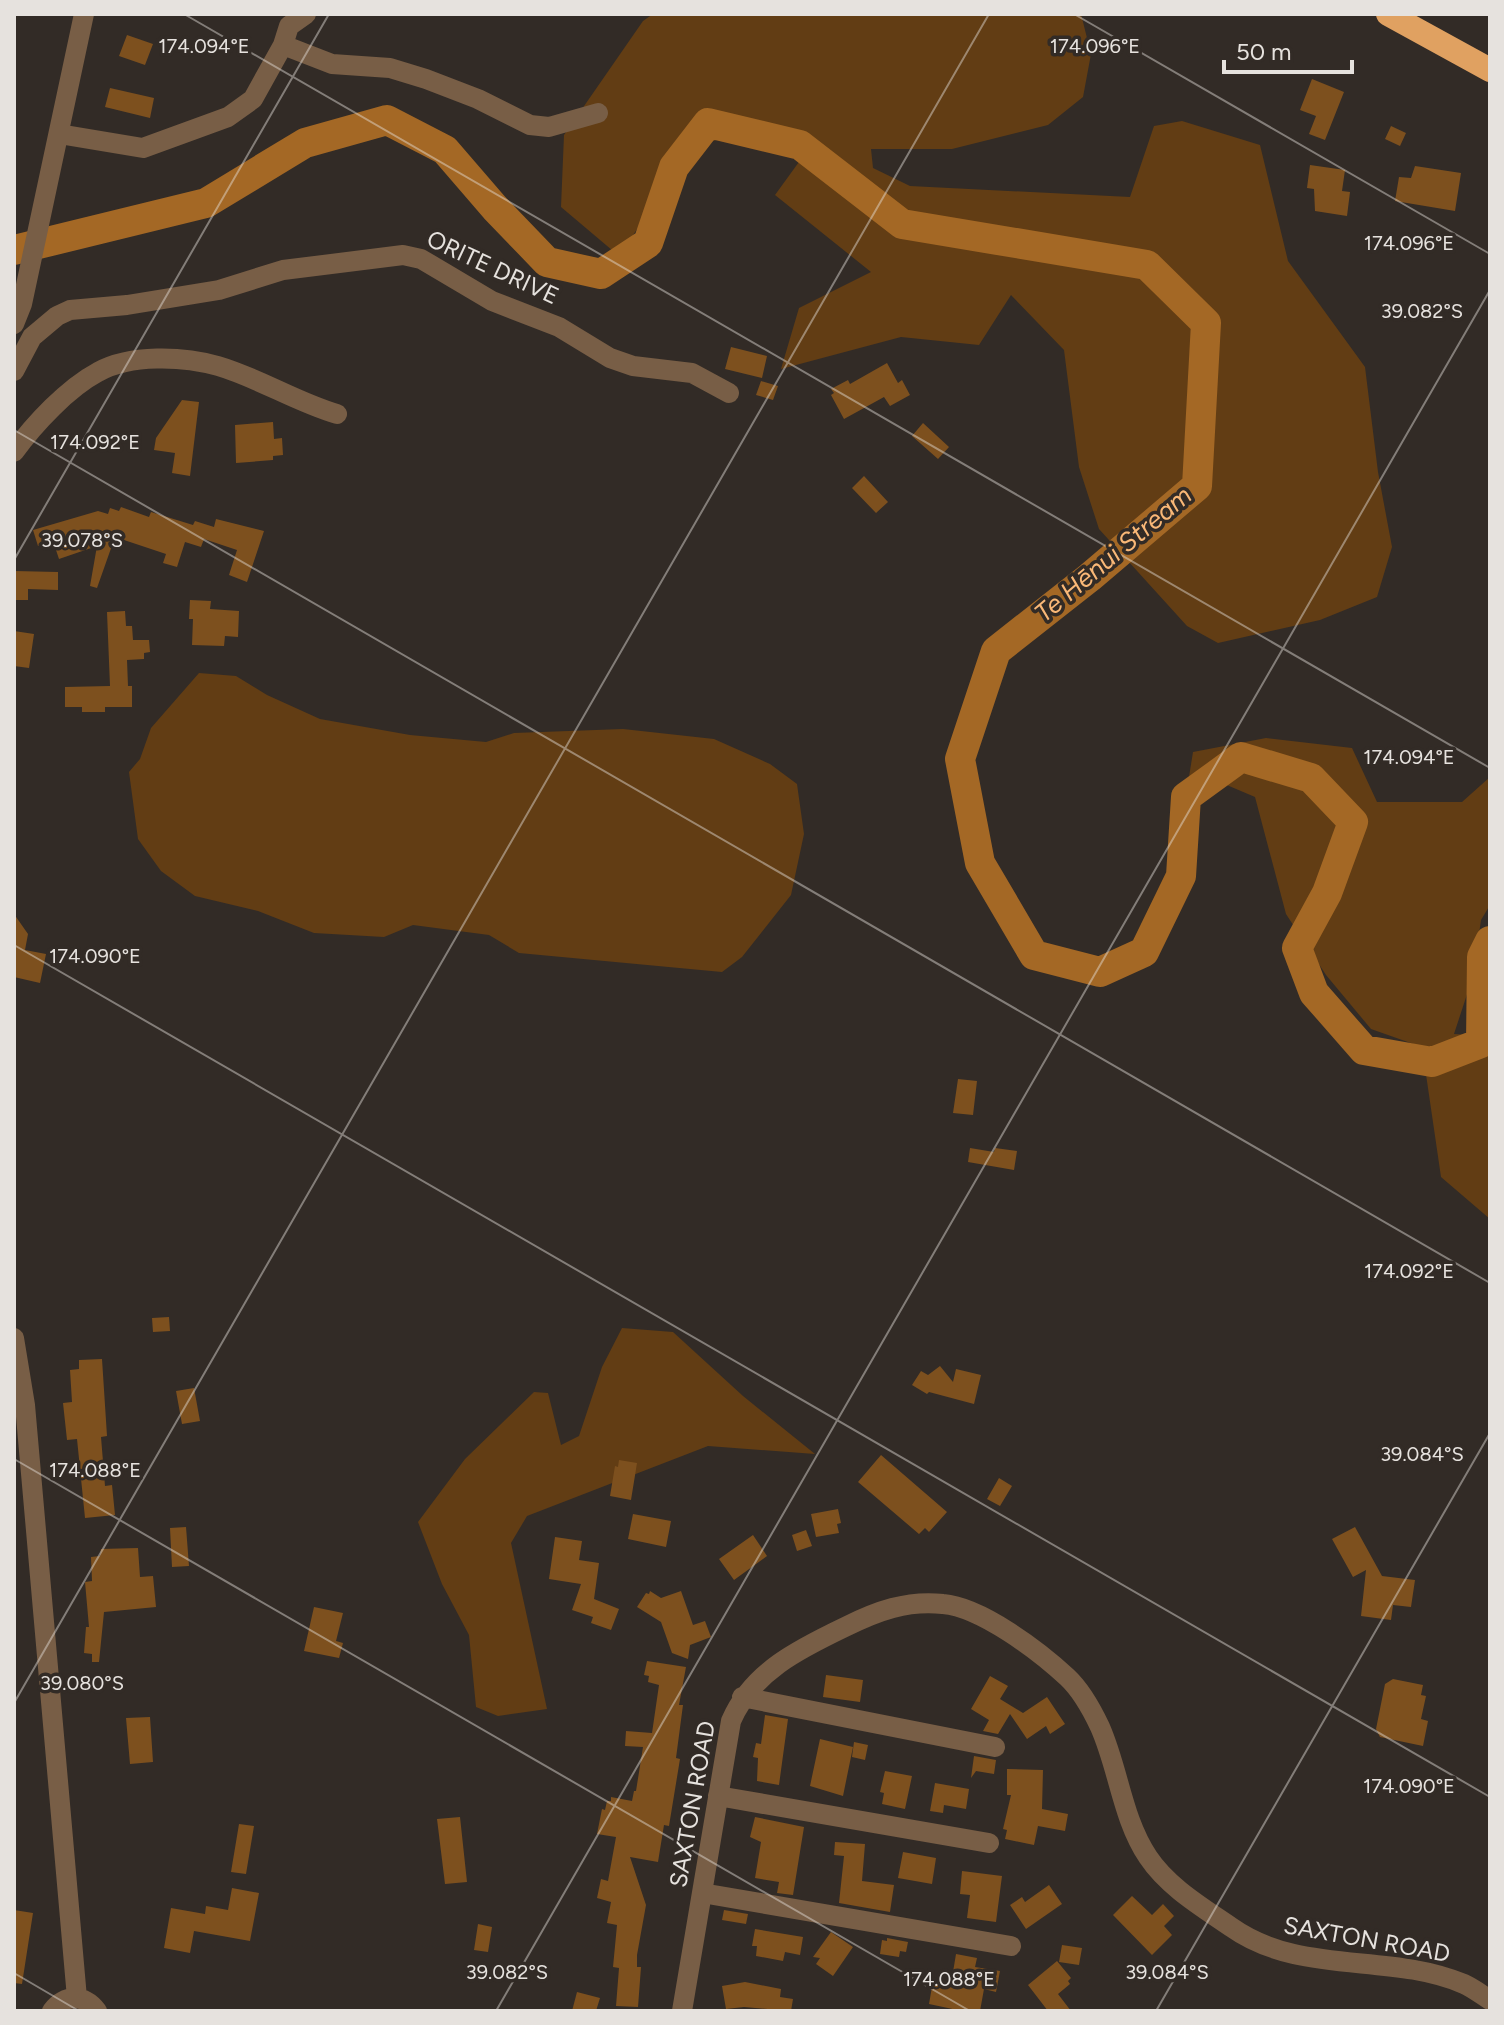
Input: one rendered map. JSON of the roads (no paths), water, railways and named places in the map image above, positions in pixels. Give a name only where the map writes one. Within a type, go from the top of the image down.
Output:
[{"type":"highway","points":[[1388,14],[1490,70]]},
{"type":"street","points":[[14,324],[22,304],[84,14]]},
{"type":"street","points":[[59,134],[143,148],[228,117],[253,99],[283,45],[292,21],[306,14]]},
{"type":"street","points":[[283,45],[332,64],[390,68],[426,79],[478,99],[530,125],[549,127],[598,113]]},
{"type":"street","name":"ORITE DRIVE","points":[[14,371],[32,337],[57,316],[70,310],[204,293],[283,270],[403,255],[421,259],[492,301],[559,327],[610,358],[633,366],[692,373],[729,393]]},
{"type":"street","points":[[14,452],[46,415],[97,372],[137,361],[193,361],[219,366],[308,405],[337,414]]},
{"type":"street","points":[[14,1338],[25,1405],[77,1998]]},
{"type":"street","name":"SAXTON ROAD","points":[[682,2011],[731,1721],[742,1697],[753,1684],[810,1644],[875,1612],[901,1604],[927,1603],[966,1609],[985,1619],[1068,1678],[1082,1695],[1110,1751],[1129,1821],[1138,1840],[1167,1879],[1195,1902],[1260,1945],[1298,1956],[1404,1969],[1434,1976],[1464,1984],[1490,2000]]},
{"type":"street","points":[[742,1697],[995,1747]]},
{"type":"street","points":[[718,1796],[989,1843]]},
{"type":"street","points":[[702,1893],[1011,1946]]},
{"type":"street","points":[[52,2011],[63,2000],[77,1998],[92,2004],[97,2011]]},
{"type":"waterway","name":"Te Hēnui Stream","points":[[14,250],[206,203],[305,143],[387,120],[445,150],[547,262],[601,274],[648,243],[674,167],[708,123],[800,145],[902,224],[1147,265],[1206,323],[1197,486],[1090,577],[996,651],[960,759],[980,863],[1034,955],[1100,972],[1144,952],[1181,876],[1186,797],[1241,757],[1311,778],[1353,822],[1327,893],[1297,948],[1314,993],[1364,1050],[1432,1062],[1481,1043],[1482,957],[1490,941]]}]
